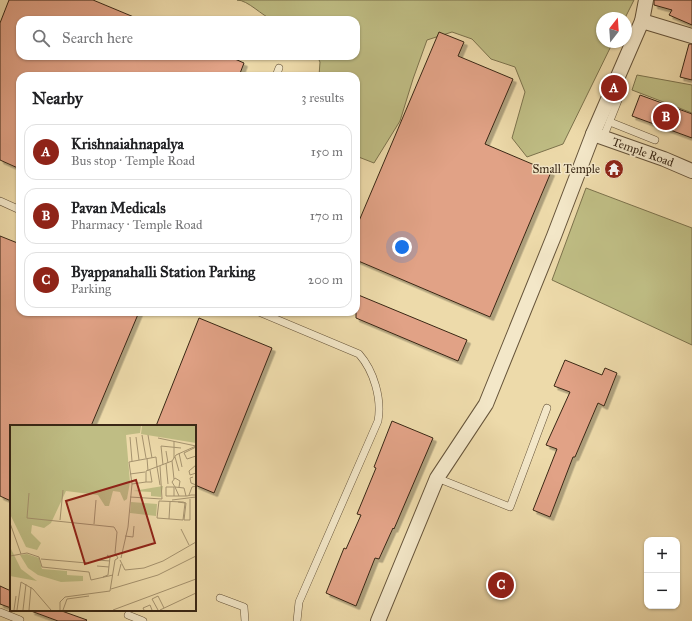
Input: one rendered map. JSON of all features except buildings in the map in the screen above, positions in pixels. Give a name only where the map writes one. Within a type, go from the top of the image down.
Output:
[{"type":"street","points":[[378,621],[436,478],[486,404],[554,236],[598,136],[642,20],[646,0]]},
{"type":"street","points":[[642,20],[692,36]]},
{"type":"street","name":"Temple Road","points":[[598,136],[664,159],[692,171]]},
{"type":"lane","points":[[278,72],[279,68]]},
{"type":"lane","points":[[598,136],[610,122],[619,98]]},
{"type":"lane","points":[[610,122],[655,140]]},
{"type":"lane","points":[[0,201],[16,208]]},
{"type":"lane","points":[[269,316],[358,354],[366,363],[372,377],[379,399],[380,410],[378,421],[299,602],[297,621]]},
{"type":"lane","points":[[436,478],[510,507],[547,408]]},
{"type":"lane","points":[[220,598],[244,607],[245,621]]},
{"type":"lane","points":[[0,612],[20,620]]},
{"type":"lane","points":[[128,615],[143,621]]},
{"type":"shaded area","points":[[237,0],[634,0],[628,12],[596,12],[596,48],[610,48],[563,144],[527,157],[512,138],[525,92],[515,67],[491,59],[472,39],[452,32],[427,40],[400,121],[374,163],[360,158],[360,72],[319,72],[319,60],[360,60],[360,16],[266,16],[246,3]]},
{"type":"shaded area","points":[[637,75],[692,85],[692,113],[632,90]]},
{"type":"shaded area","points":[[586,188],[692,228],[692,345],[552,280]]},
{"type":"place","name":"Krishnaiahnapalya","points":[[614,88]]},
{"type":"place","name":"Pavan Medicals","points":[[666,117]]},
{"type":"place","name":"Small Temple","points":[[614,169]]},
{"type":"place","name":"Byappanahalli Station Parking","points":[[501,585]]}]
